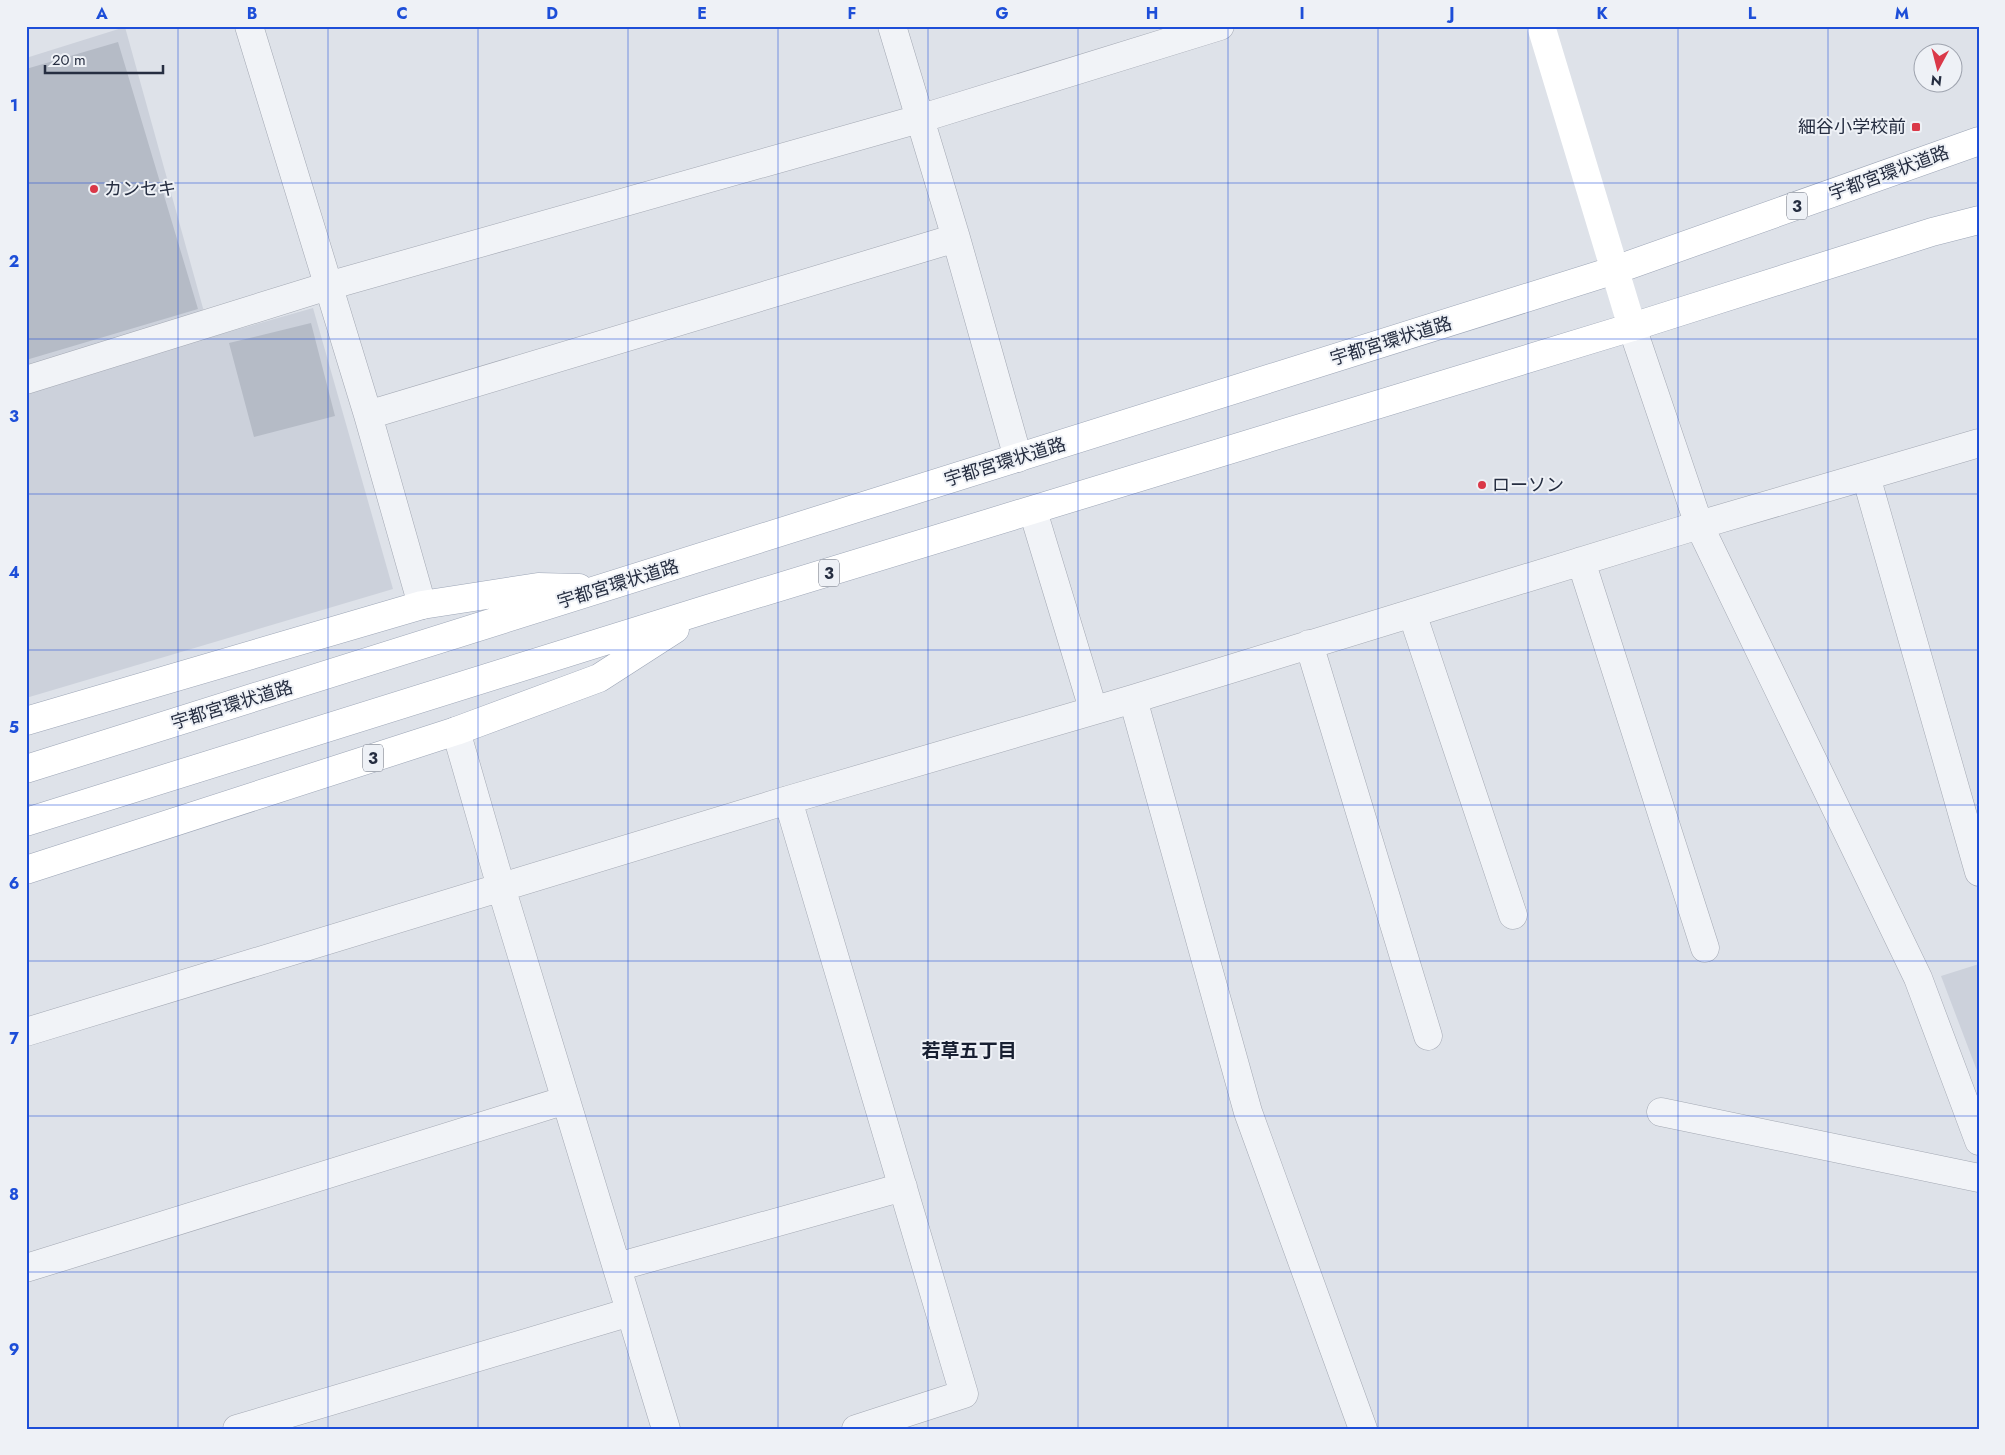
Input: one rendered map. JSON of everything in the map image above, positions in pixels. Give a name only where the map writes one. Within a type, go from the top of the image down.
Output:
[{"type":"main road","points":[[1541,26],[1632,327]]},
{"type":"main road","name":"宇都宮環状道路","points":[[26,769],[1615,270],[1979,141]]},
{"type":"main road","name":"3","points":[[26,822],[704,610],[1632,327],[1923,235],[1979,220]]},
{"type":"main road","name":"3","points":[[26,720],[422,605],[538,587],[606,588]]},
{"type":"main road","name":"3","points":[[26,870],[456,731],[599,678],[704,610]]},
{"type":"street","points":[[249,26],[368,415],[422,605]]},
{"type":"street","points":[[892,26],[956,238],[1018,458]]},
{"type":"street","points":[[26,380],[328,286],[919,119],[1220,26]]},
{"type":"street","points":[[368,415],[956,238]]},
{"type":"street","points":[[1632,327],[1699,525],[1918,978],[1979,1141]]},
{"type":"street","points":[[26,1032],[1699,525],[1979,443]]},
{"type":"street","points":[[1866,476],[1979,872]]},
{"type":"street","points":[[1033,511],[1093,709]]},
{"type":"street","points":[[1581,561],[1705,948]]},
{"type":"street","points":[[1412,613],[1513,915]]},
{"type":"street","points":[[1309,644],[1428,1036]]},
{"type":"street","points":[[1133,698],[1248,1112],[1362,1429]]},
{"type":"street","points":[[456,731],[501,887],[666,1429]]},
{"type":"street","points":[[788,800],[964,1394],[856,1429]]},
{"type":"street","points":[[26,1268],[566,1100]]},
{"type":"street","points":[[1661,1112],[1979,1178]]},
{"type":"street","points":[[617,1267],[903,1187]]},
{"type":"street","points":[[238,1429],[630,1312]]},
{"type":"shaded area","points":[[125,27],[211,337],[313,308],[393,589],[26,698],[26,58]]},
{"type":"shaded area","points":[[1979,964],[1979,1076],[1941,976]]},
{"type":"building","name":"カンセキ","points":[[118,42],[198,309],[26,360],[26,69]]},
{"type":"building","points":[[311,323],[335,416],[254,437],[229,343]]},
{"type":"place","name":"細谷小学校前","points":[[1916,127]]},
{"type":"place","name":"カンセキ","points":[[94,189]]},
{"type":"place","name":"ローソン","points":[[1482,485]]},
{"type":"district","name":"若草五丁目","points":[[969,1050]]}]
